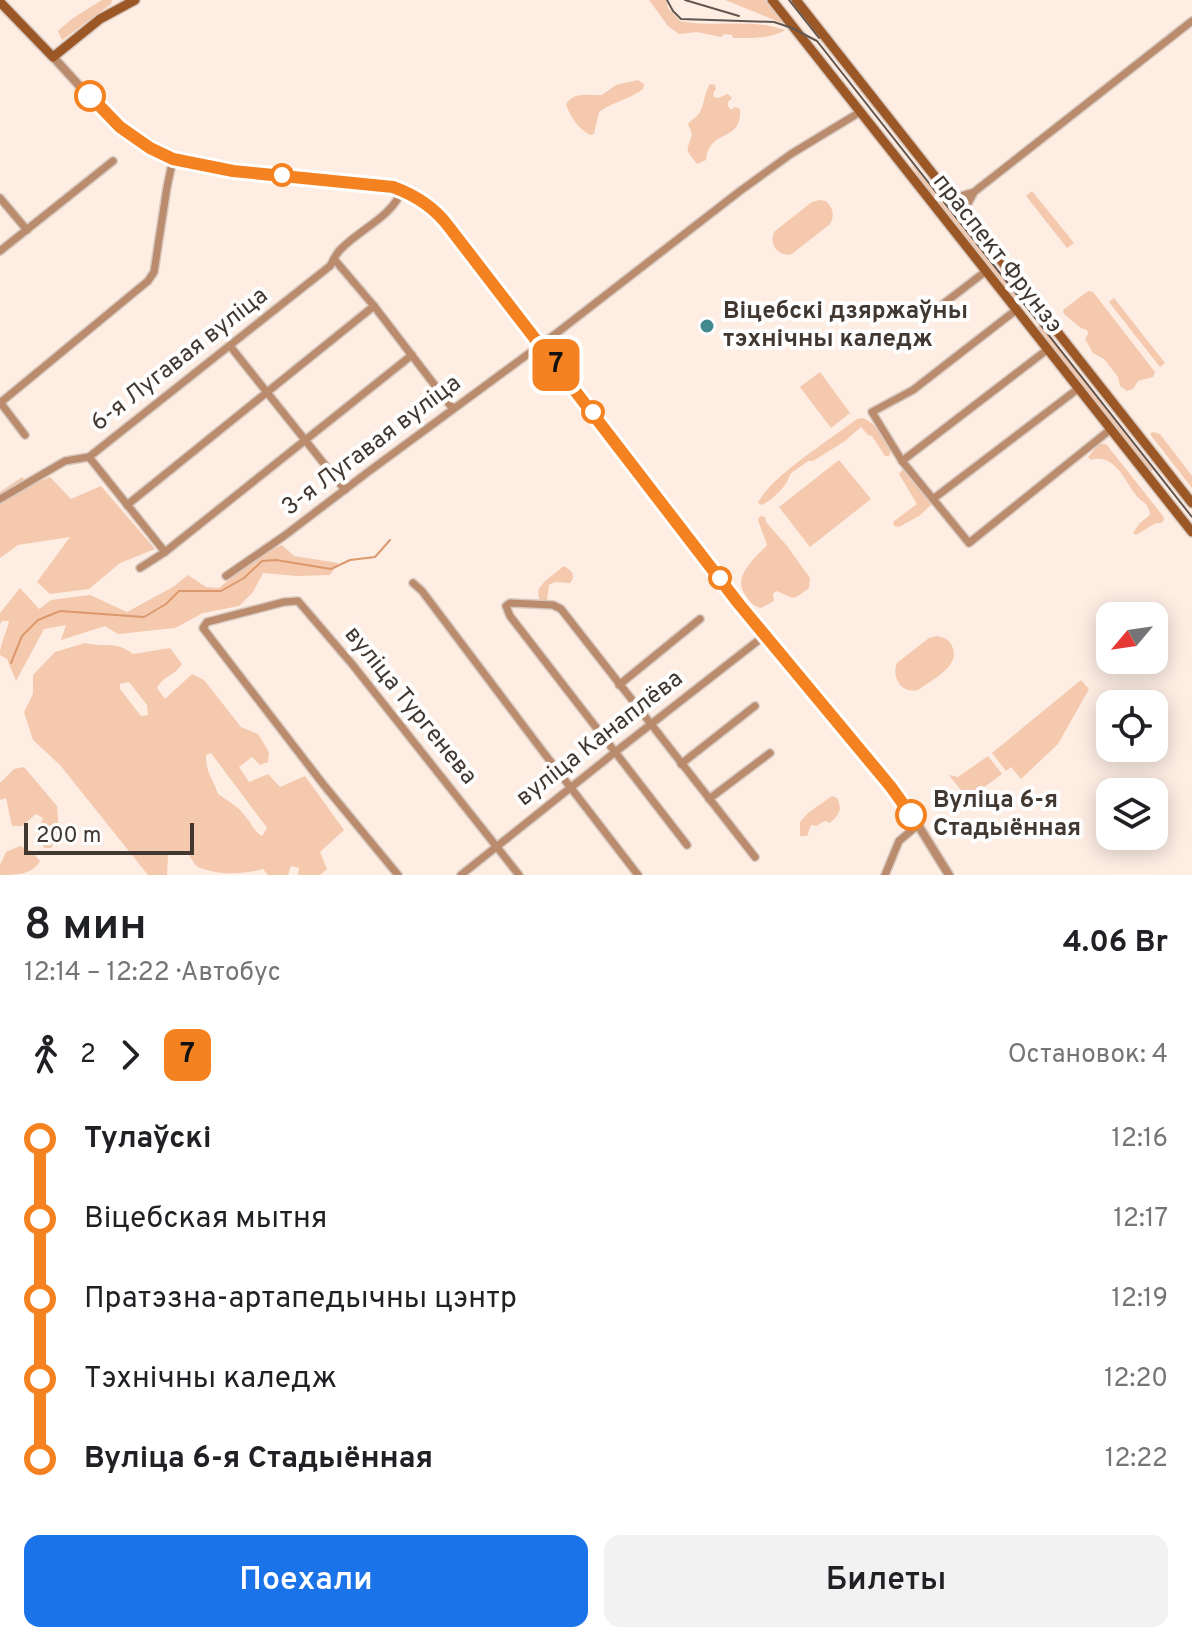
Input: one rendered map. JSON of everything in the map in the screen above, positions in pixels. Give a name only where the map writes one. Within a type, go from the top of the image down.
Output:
[{"type":"main road","points":[[0,2],[53,57],[100,19],[135,0]]},
{"type":"main road","name":"праспект Фрунзэ","points":[[772,0],[1192,532]]},
{"type":"main road","name":"праспект Фрунзэ","points":[[796,0],[1192,503]]},
{"type":"main road","points":[[886,145],[901,149],[905,137]]},
{"type":"main road","points":[[907,172],[908,158],[913,156],[924,161]]},
{"type":"street","points":[[950,194],[961,196],[974,192],[1192,21]]},
{"type":"street","points":[[53,57],[120,127],[150,148],[173,159],[233,171],[378,184],[402,190],[426,203],[444,220],[764,636],[891,787],[949,875]]},
{"type":"street","name":"3-я Лугавая вуліца","points":[[226,576],[541,345],[791,154],[860,112]]},
{"type":"street","points":[[25,435],[0,402],[148,281],[154,272],[173,159]]},
{"type":"street","points":[[0,251],[113,161]]},
{"type":"street","name":"6-я Лугавая вуліца","points":[[0,499],[65,461],[89,457],[330,266],[339,250],[399,200],[402,190]]},
{"type":"street","points":[[968,216],[967,205],[974,192]]},
{"type":"street","points":[[0,198],[27,230]]},
{"type":"street","points":[[334,259],[453,409]]},
{"type":"street","points":[[934,311],[986,271]]},
{"type":"street","points":[[127,505],[374,306]]},
{"type":"street","points":[[1016,310],[913,390],[872,412],[902,461],[969,543],[1111,429]]},
{"type":"street","points":[[230,346],[345,490]]},
{"type":"street","points":[[902,461],[1048,349]]},
{"type":"street","points":[[140,568],[165,552],[412,355]]},
{"type":"street","points":[[933,499],[1079,388]]},
{"type":"street","points":[[89,457],[165,552]]},
{"type":"street","points":[[413,583],[638,875]]},
{"type":"street","name":"вуліца Тургенева","points":[[398,875],[323,784],[203,628],[207,622],[298,601],[352,664],[519,875]]},
{"type":"street","points":[[687,845],[510,616],[506,606],[510,603],[553,605],[561,609],[755,857]]},
{"type":"street","points":[[619,685],[700,619]]},
{"type":"street","name":"вуліца Канаплёва","points":[[461,875],[764,636]]},
{"type":"street","points":[[681,764],[755,706]]},
{"type":"street","points":[[709,799],[770,753]]},
{"type":"street","points":[[885,875],[899,841],[918,825]]},
{"type":"shaded area","points":[[102,0],[112,0],[111,4],[62,40],[58,31]]},
{"type":"shaded area","points":[[649,0],[666,0],[668,8],[680,21],[772,26],[785,30],[753,38],[733,38],[724,34],[721,37],[697,32],[679,34],[668,26]]},
{"type":"shaded area","points":[[725,0],[765,0],[784,24]]},
{"type":"shaded area","points":[[638,80],[644,84],[643,89],[599,112],[594,134],[590,135],[575,122],[566,104],[574,97],[602,95],[616,85]]},
{"type":"shaded area","points":[[710,84],[715,85],[714,97],[728,94],[732,98],[728,106],[731,110],[735,107],[740,109],[739,120],[731,132],[713,143],[706,160],[697,164],[688,150],[692,134],[688,124],[700,112]]},
{"type":"shaded area","points":[[909,160],[1018,298],[1015,300],[922,182]]},
{"type":"shaded area","points":[[1032,191],[1074,243],[1067,248],[1026,196]]},
{"type":"shaded area","points":[[819,200],[826,201],[832,209],[830,224],[792,254],[779,252],[772,240],[775,231]]},
{"type":"shaded area","points":[[1088,291],[1093,292],[1155,372],[1153,377],[1138,381],[1133,389],[1127,391],[1120,386],[1118,377],[1104,359],[1093,353],[1085,339],[1087,330],[1064,314],[1063,310]]},
{"type":"shaded area","points":[[1114,298],[1165,363],[1160,367],[1109,302]]},
{"type":"shaded area","points":[[1040,325],[1153,470],[1151,472],[1037,327]]},
{"type":"shaded area","points":[[820,372],[850,413],[831,428],[800,387]]},
{"type":"shaded area","points":[[862,418],[879,431],[891,450],[889,456],[885,456],[872,436],[861,427],[845,441],[790,474],[783,488],[771,499],[762,505],[758,503],[788,470]]},
{"type":"shaded area","points":[[1150,434],[1160,434],[1192,476],[1192,488]]},
{"type":"shaded area","points":[[1099,444],[1106,444],[1163,516],[1161,523],[1136,535],[1133,533],[1150,515],[1148,507],[1112,464],[1088,457]]},
{"type":"shaded area","points":[[839,460],[871,499],[810,547],[779,507]]},
{"type":"shaded area","points":[[903,469],[932,504],[919,516],[899,527],[894,526],[893,522],[917,504],[899,474]]},
{"type":"shaded area","points":[[22,477],[29,486],[50,477],[71,499],[101,486],[155,549],[120,563],[89,589],[50,594],[37,582],[70,537],[18,545],[0,558],[0,492]]},
{"type":"shaded area","points":[[760,516],[765,517],[810,578],[809,588],[798,596],[792,598],[776,591],[774,601],[761,608],[749,600],[741,582],[746,568],[767,545],[758,520]]},
{"type":"shaded area","points":[[282,545],[294,556],[338,563],[330,575],[263,573],[253,592],[239,606],[203,613],[175,628],[118,634],[105,626],[61,640],[66,625],[44,629],[16,681],[7,659],[0,655],[9,621],[0,624],[0,613],[20,588],[39,609],[51,600],[90,595],[127,612],[173,587],[188,575],[206,587],[219,588],[259,555]]},
{"type":"shaded area","points":[[564,566],[573,575],[570,583],[555,582],[549,585],[547,600],[539,599],[538,590]]},
{"type":"shaded area","points":[[936,636],[946,639],[952,646],[953,660],[937,677],[918,690],[907,690],[897,679],[897,663]]},
{"type":"shaded area","points":[[85,643],[115,646],[133,654],[170,648],[182,664],[157,688],[165,699],[192,674],[204,680],[241,727],[258,734],[269,752],[268,762],[260,765],[252,757],[239,767],[249,782],[268,774],[280,787],[305,776],[344,830],[320,852],[327,869],[320,875],[298,875],[299,868],[291,866],[288,875],[268,875],[263,869],[221,873],[198,867],[187,851],[168,855],[167,875],[148,875],[60,765],[33,740],[24,712],[33,694],[33,675],[55,652]],"holes":[[[129,682],[147,705],[148,715],[141,716],[120,689],[120,684]],[[211,753],[267,828],[262,836],[239,809],[218,794],[207,767],[206,755]]]},
{"type":"shaded area","points":[[1081,680],[1089,689],[1058,744],[1021,779],[1011,767],[1006,771],[992,753]]},
{"type":"shaded area","points":[[988,756],[1002,774],[968,799],[949,775],[958,777]]},
{"type":"shaded area","points":[[24,767],[57,806],[59,835],[51,848],[44,848],[37,831],[43,818],[36,814],[22,826],[12,826],[6,798],[0,800],[0,783],[14,769]]},
{"type":"shaded area","points":[[832,796],[837,798],[840,805],[836,817],[830,823],[825,821],[811,825],[807,836],[800,836],[800,822]]},
{"type":"shaded area","points":[[20,846],[31,851],[40,861],[37,866],[28,872],[0,875],[0,865],[6,852]]},
{"type":"waterway","points":[[11,663],[22,636],[38,620],[60,611],[144,617],[166,604],[179,591],[221,591],[244,578],[262,561],[276,560],[331,569],[350,560],[375,557],[390,540]]},
{"type":"tram line","points":[[667,0],[681,19],[774,22],[817,41],[1192,517]]},
{"type":"tram line","points":[[685,0],[739,16]]},
{"type":"tram line","points":[[789,0],[819,38]]},
{"type":"bus line","name":"7","points":[[90,96],[120,127],[150,148],[173,159],[233,171],[378,184],[402,190],[426,203],[449,227],[764,636],[911,815]]},
{"type":"place","name":"Віцебскі дзяржаўны тэхнічны каледж","points":[[707,326]]},
{"type":"place","name":"Вуліца 6-я Стадыённая","points":[[911,815]]}]
